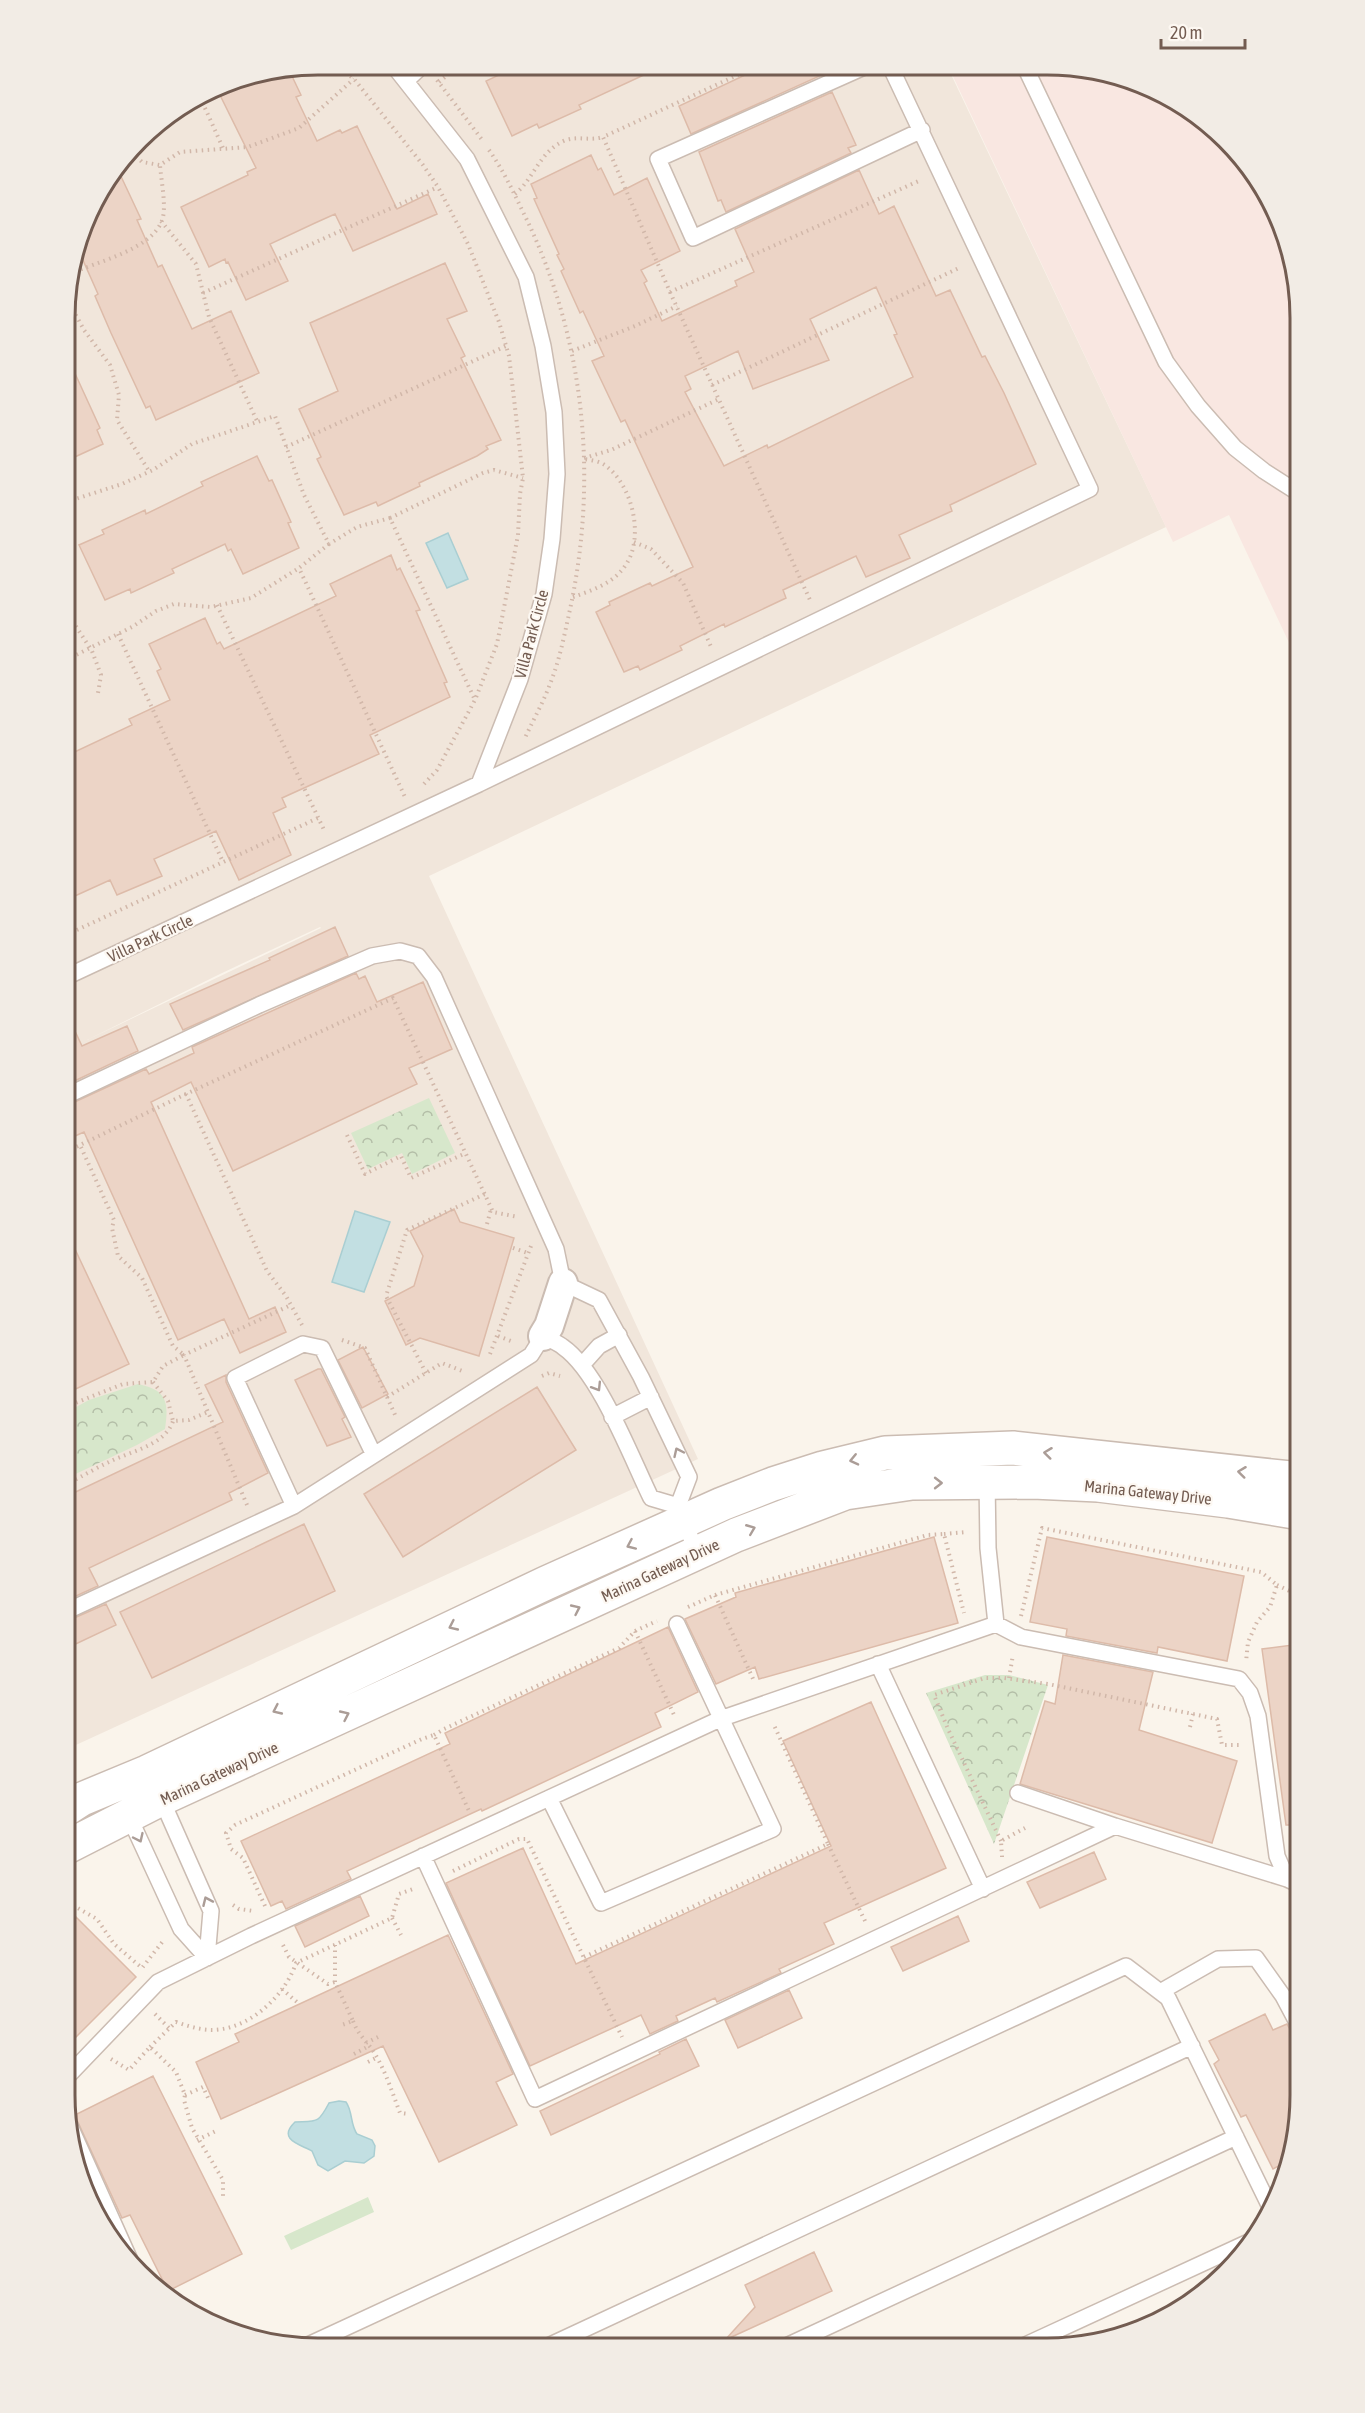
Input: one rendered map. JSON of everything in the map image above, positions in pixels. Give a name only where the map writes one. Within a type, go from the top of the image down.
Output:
[{"type":"street","points":[[543,1336],[549,1326],[563,1283]]},
{"type":"street","name":"Marina Gateway Drive","points":[[75,1843],[129,1815],[154,1785],[681,1514],[823,1468],[885,1453],[1013,1448],[1290,1478]]},
{"type":"street","name":"Marina Gateway Drive","points":[[75,1804],[115,1785],[154,1785],[736,1535],[845,1494],[912,1483],[1098,1485],[1228,1501],[1290,1511]]},
{"type":"lane","name":"Villa Park Circle","points":[[75,973],[479,784],[520,679],[544,594],[552,539],[556,474],[554,412],[543,346],[526,277],[467,159],[401,75]]},
{"type":"lane","points":[[406,81],[412,75]]},
{"type":"lane","points":[[846,75],[658,159],[693,238],[922,130]]},
{"type":"lane","points":[[479,784],[1090,489],[894,75]]},
{"type":"lane","points":[[1029,75],[1166,362],[1198,406],[1234,448],[1290,488]]},
{"type":"lane","points":[[75,1092],[259,1005],[372,956],[400,951],[418,956],[434,976],[556,1249],[563,1283],[599,1300],[651,1397],[689,1477],[681,1514],[697,1553]]},
{"type":"lane","points":[[582,1365],[599,1346],[619,1335]]},
{"type":"lane","points":[[75,1607],[294,1506],[373,1453],[531,1355],[543,1336],[563,1347],[582,1365],[599,1391],[651,1498],[681,1514]]},
{"type":"lane","points":[[294,1506],[235,1378],[303,1344],[322,1348],[373,1453]]},
{"type":"lane","points":[[612,1417],[651,1397]]},
{"type":"lane","points":[[986,1449],[988,1548],[996,1624]]},
{"type":"lane","points":[[549,1798],[601,1903],[773,1829],[671,1621]]},
{"type":"lane","points":[[75,2069],[158,1982],[207,1958],[720,1719],[996,1624],[1021,1637],[1241,1681],[1250,1693],[1258,1716],[1277,1856],[1290,1876]]},
{"type":"lane","points":[[878,1664],[983,1888]]},
{"type":"lane","points":[[115,1785],[181,1929],[207,1958]]},
{"type":"lane","points":[[154,1785],[212,1911],[207,1958]]},
{"type":"lane","points":[[1018,1793],[1290,1881]]},
{"type":"lane","points":[[423,1856],[535,2099],[1115,1826]]},
{"type":"lane","points":[[1160,1992],[1218,1959],[1256,1958],[1290,2009]]},
{"type":"lane","points":[[323,2338],[1126,1966],[1168,1998],[1266,2199]]},
{"type":"lane","points":[[565,2338],[1192,2046]]},
{"type":"lane","points":[[804,2338],[1236,2137]]},
{"type":"lane","points":[[82,2153],[118,2232]]},
{"type":"lane","points":[[1041,2338],[1236,2248]]},
{"type":"path","points":[[348,75],[417,157],[438,187],[468,244],[499,322],[506,346],[523,478],[518,535],[497,644],[475,700],[437,770],[422,785]]},
{"type":"path","points":[[439,82],[447,75]]},
{"type":"path","points":[[515,194],[522,188],[541,159],[564,140],[575,138],[593,140],[603,137],[739,75]]},
{"type":"path","points":[[136,156],[142,162],[160,165],[180,152],[248,147],[299,128],[354,80]]},
{"type":"path","points":[[203,104],[223,148]]},
{"type":"path","points":[[603,137],[670,292],[814,610]]},
{"type":"path","points":[[904,139],[927,190]]},
{"type":"path","points":[[80,270],[131,249],[154,233],[163,217],[160,165]]},
{"type":"path","points":[[670,292],[922,180]]},
{"type":"path","points":[[203,293],[438,187]]},
{"type":"path","points":[[161,221],[196,264],[209,317],[257,421]]},
{"type":"path","points":[[712,385],[963,266],[968,276]]},
{"type":"path","points":[[572,351],[636,326],[677,306]]},
{"type":"path","points":[[75,314],[110,365],[119,395],[117,420],[150,471]]},
{"type":"path","points":[[286,447],[506,346]]},
{"type":"path","points":[[573,597],[598,589],[614,579],[627,564],[634,542],[634,518],[630,500],[616,475],[604,464],[584,459],[611,450],[719,399]]},
{"type":"path","points":[[75,499],[122,484],[150,471],[192,444],[275,416],[304,495],[329,544]]},
{"type":"path","points":[[75,656],[156,611],[174,604],[211,607],[251,598],[357,527],[390,518],[483,473],[494,470],[523,478]]},
{"type":"path","points":[[390,518],[475,700]]},
{"type":"path","points":[[634,542],[651,549],[684,583],[715,656]]},
{"type":"path","points":[[298,568],[407,801],[415,793]]},
{"type":"path","points":[[75,931],[318,818],[217,605]]},
{"type":"path","points":[[75,625],[91,649],[101,675],[98,693]]},
{"type":"path","points":[[118,634],[223,862]]},
{"type":"path","points":[[75,1148],[393,998],[491,1208],[494,1212],[519,1217],[524,1225]]},
{"type":"path","points":[[186,1094],[267,1271],[286,1296],[303,1327]]},
{"type":"path","points":[[346,1135],[365,1174],[401,1156],[411,1178],[466,1154]]},
{"type":"path","points":[[80,1145],[114,1220],[112,1228],[118,1257],[142,1278],[173,1346],[184,1355],[163,1366],[153,1382]]},
{"type":"path","points":[[426,1373],[386,1296],[403,1241],[407,1230],[485,1194]]},
{"type":"path","points":[[487,1224],[491,1208]]},
{"type":"path","points":[[486,1362],[533,1241]]},
{"type":"path","points":[[513,1248],[528,1253]]},
{"type":"path","points":[[334,1337],[365,1347],[404,1434]]},
{"type":"path","points":[[387,1397],[442,1363],[470,1374]]},
{"type":"path","points":[[75,1403],[123,1384],[153,1382]]},
{"type":"path","points":[[75,1480],[158,1440],[170,1431],[173,1421],[168,1401],[153,1382]]},
{"type":"path","points":[[173,1421],[189,1420],[208,1412]]},
{"type":"path","points":[[1021,1616],[1042,1528],[1261,1572],[1277,1585],[1290,1591]]},
{"type":"path","points":[[685,1608],[715,1595],[928,1535],[944,1534],[964,1613]]},
{"type":"path","points":[[1241,1681],[1248,1642],[1257,1622],[1270,1607],[1277,1585]]},
{"type":"path","points":[[715,1595],[754,1681]]},
{"type":"path","points":[[232,1905],[239,1909],[253,1911],[267,1908],[243,1858],[231,1849],[226,1833],[235,1825],[619,1648],[635,1630],[671,1621]]},
{"type":"path","points":[[635,1630],[683,1735]]},
{"type":"path","points":[[1009,1678],[1013,1651]]},
{"type":"path","points":[[1003,1862],[1000,1841],[934,1695],[985,1678],[1009,1678],[1217,1719],[1222,1745],[1243,1745]]},
{"type":"path","points":[[1190,1727],[1193,1714]]},
{"type":"path","points":[[434,1735],[470,1813]]},
{"type":"path","points":[[1000,1841],[1025,1828]]},
{"type":"path","points":[[401,1935],[392,1918],[399,1894],[434,1880],[519,1839],[527,1839],[624,2041]]},
{"type":"path","points":[[828,1844],[868,1928]]},
{"type":"path","points":[[75,1908],[97,1919],[114,1944],[142,1968],[163,1942],[164,1936]]},
{"type":"path","points":[[107,2057],[129,2070],[176,2022],[196,2029],[223,2029],[244,2021],[262,2010],[282,1989],[291,1977],[296,1963],[392,1918]]},
{"type":"path","points":[[335,1944],[335,1982],[358,2033],[376,2058],[400,2113],[409,2114]]},
{"type":"path","points":[[296,1963],[328,1984],[335,1982]]},
{"type":"path","points":[[282,1989],[298,2003]]},
{"type":"path","points":[[339,2026],[353,2021]]},
{"type":"path","points":[[354,2054],[378,2037]]},
{"type":"path","points":[[150,2047],[176,2072],[185,2095],[184,2100],[192,2128],[223,2180],[223,2199]]},
{"type":"path","points":[[368,2062],[376,2058]]},
{"type":"path","points":[[185,2095],[203,2087],[209,2100]]},
{"type":"path","points":[[197,2139],[218,2130]]},
{"type":"shaded area","points":[[318,75],[951,75],[1166,527],[429,876],[698,1459],[75,1745],[75,318],[77,286],[83,255],[93,225],[125,170],[146,146],[170,125],[225,93],[255,83],[286,77]],"holes":[[[321,928],[87,1040],[220,974]]]},
{"type":"shaded area","points":[[952,75],[1079,77],[1110,83],[1140,93],[1182,116],[1219,146],[1249,183],[1272,225],[1282,255],[1288,286],[1290,318],[1290,645],[1229,515],[1173,542]]},
{"type":"green space","points":[[429,1098],[455,1153],[412,1174],[402,1153],[368,1169],[351,1133]]},
{"type":"green space","points":[[138,1384],[148,1387],[164,1399],[167,1411],[165,1429],[75,1474],[75,1408],[89,1400]]},
{"type":"green space","points":[[985,1675],[1009,1675],[1048,1685],[994,1844],[926,1693]]},
{"type":"green space","points":[[368,2197],[374,2212],[291,2250],[284,2236]]},
{"type":"water","points":[[448,533],[468,579],[447,588],[426,543]]},
{"type":"water","points":[[355,1211],[390,1222],[364,1292],[332,1282]]},
{"type":"water","points":[[346,2102],[357,2134],[372,2140],[375,2146],[374,2156],[364,2163],[345,2161],[328,2171],[318,2165],[312,2151],[289,2138],[288,2133],[295,2122],[316,2120],[329,2103]]},
{"type":"building","points":[[499,75],[644,75],[579,105],[581,109],[539,128],[537,124],[512,136],[486,81]]},
{"type":"building","points":[[745,75],[822,75],[691,134],[679,106]]},
{"type":"building","points":[[292,77],[301,95],[296,97],[317,141],[340,130],[342,133],[357,126],[397,209],[428,194],[437,214],[353,251],[335,214],[315,223],[270,244],[288,281],[246,300],[225,259],[209,267],[181,207],[248,175],[247,172],[256,168],[220,95],[255,83]]},
{"type":"building","points":[[832,92],[856,145],[848,148],[851,153],[726,212],[721,200],[718,201],[699,152]]},
{"type":"building","points":[[591,155],[598,170],[601,168],[614,195],[647,178],[680,251],[641,270],[647,281],[644,283],[662,321],[737,286],[735,281],[754,272],[735,229],[859,170],[879,214],[894,206],[936,296],[950,290],[982,357],[985,356],[1004,393],[1036,464],[950,505],[952,511],[899,535],[910,558],[866,577],[856,556],[783,590],[786,598],[725,627],[724,624],[680,646],[682,650],[640,670],[638,666],[624,672],[596,612],[610,605],[609,602],[693,567],[625,420],[621,422],[592,361],[604,356],[583,311],[580,313],[561,271],[564,269],[557,255],[559,254],[534,199],[537,198],[531,184]],"holes":[[[876,287],[897,334],[894,335],[913,377],[768,448],[767,445],[724,466],[685,392],[691,389],[685,376],[738,351],[753,389],[829,360],[810,319]]]},
{"type":"building","points":[[121,176],[141,219],[137,220],[158,267],[162,265],[192,329],[231,311],[259,373],[156,420],[150,406],[146,408],[111,333],[95,296],[98,294],[82,259],[83,255],[93,225]]},
{"type":"building","points":[[445,263],[467,311],[447,319],[465,356],[461,358],[501,440],[486,446],[488,449],[477,456],[419,483],[420,486],[378,506],[376,502],[344,515],[317,459],[321,457],[299,409],[338,391],[310,323]]},
{"type":"building","points":[[75,373],[100,428],[97,430],[103,444],[75,457]]},
{"type":"building","points":[[257,456],[269,481],[272,480],[291,522],[288,523],[299,548],[243,574],[231,549],[228,551],[225,544],[172,569],[174,573],[131,593],[130,589],[105,600],[79,545],[104,534],[102,530],[145,510],[146,514],[203,486],[201,482]]},
{"type":"building","points":[[391,555],[397,570],[400,568],[420,610],[416,611],[447,682],[444,683],[450,697],[370,735],[379,754],[282,798],[286,807],[273,813],[291,855],[239,880],[216,831],[154,859],[162,876],[117,895],[110,880],[75,896],[75,752],[132,725],[129,719],[170,700],[157,671],[161,669],[149,644],[205,618],[217,644],[220,642],[224,649],[336,596],[330,584]]},
{"type":"building","points":[[335,927],[348,956],[183,1030],[170,1004],[270,960],[269,958]]},
{"type":"building","points":[[356,973],[359,979],[365,976],[377,1002],[423,982],[452,1049],[409,1068],[417,1084],[233,1171],[191,1082],[151,1102],[249,1319],[275,1307],[286,1332],[240,1353],[224,1319],[178,1340],[84,1132],[75,1136],[75,1102],[146,1069],[149,1074],[194,1053],[192,1047]]},
{"type":"building","points":[[127,1026],[138,1051],[75,1081],[75,1031],[82,1046]]},
{"type":"building","points":[[454,1209],[460,1222],[514,1238],[479,1356],[420,1338],[406,1345],[385,1301],[414,1286],[423,1256],[410,1231]]},
{"type":"building","points":[[75,1249],[129,1364],[75,1389]]},
{"type":"building","points":[[363,1347],[388,1394],[362,1408],[338,1360]]},
{"type":"building","points":[[321,1369],[345,1417],[342,1419],[351,1437],[327,1446],[295,1380]]},
{"type":"building","points":[[226,1375],[226,1382],[268,1473],[229,1493],[232,1500],[89,1568],[98,1586],[75,1596],[75,1492],[223,1422],[205,1385]]},
{"type":"building","points":[[537,1387],[576,1450],[403,1557],[364,1494]]},
{"type":"building","points":[[304,1524],[335,1591],[152,1678],[120,1612]]},
{"type":"building","points":[[934,1537],[958,1623],[759,1679],[755,1667],[716,1684],[685,1619],[736,1597],[735,1593]]},
{"type":"building","points":[[1047,1537],[1244,1576],[1227,1661],[1158,1647],[1157,1653],[1066,1636],[1067,1629],[1030,1622]]},
{"type":"building","points":[[106,1604],[116,1625],[75,1644],[75,1618]]},
{"type":"building","points":[[668,1627],[698,1692],[655,1713],[661,1727],[347,1871],[351,1879],[286,1909],[282,1901],[271,1906],[241,1841],[450,1744],[445,1733]]},
{"type":"building","points":[[1290,1645],[1290,1825],[1286,1825],[1262,1649]]},
{"type":"building","points":[[1063,1655],[1153,1672],[1139,1730],[1237,1761],[1212,1843],[1020,1784],[1045,1701],[1055,1704]]},
{"type":"building","points":[[871,1702],[946,1868],[824,1923],[834,1944],[779,1969],[781,1973],[717,2002],[715,1998],[676,2016],[678,2021],[650,2034],[641,2015],[530,2066],[446,1883],[523,1848],[576,1964],[831,1846],[783,1741]]},
{"type":"building","points":[[1094,1852],[1106,1879],[1040,1908],[1027,1882]]},
{"type":"building","points":[[360,1896],[369,1916],[305,1947],[295,1926]]},
{"type":"building","points":[[958,1916],[969,1941],[903,1971],[891,1947]]},
{"type":"building","points":[[75,1918],[136,1977],[75,2038]]},
{"type":"building","points":[[448,1935],[513,2074],[496,2082],[517,2125],[439,2162],[383,2046],[221,2119],[196,2062],[239,2042],[235,2034]]},
{"type":"building","points":[[789,1990],[802,2018],[738,2048],[725,2020]]},
{"type":"building","points":[[1265,2014],[1273,2030],[1287,2024],[1290,2029],[1288,2127],[1279,2166],[1273,2169],[1246,2115],[1241,2117],[1214,2064],[1219,2060],[1209,2041]]},
{"type":"building","points":[[686,2039],[699,2066],[551,2135],[540,2111],[660,2054],[659,2052]]},
{"type":"building","points":[[153,2076],[242,2254],[172,2289],[164,2283],[130,2215],[122,2218],[77,2120],[77,2114]]},
{"type":"building","points":[[814,2252],[832,2291],[727,2338],[755,2307],[745,2285]]}]
